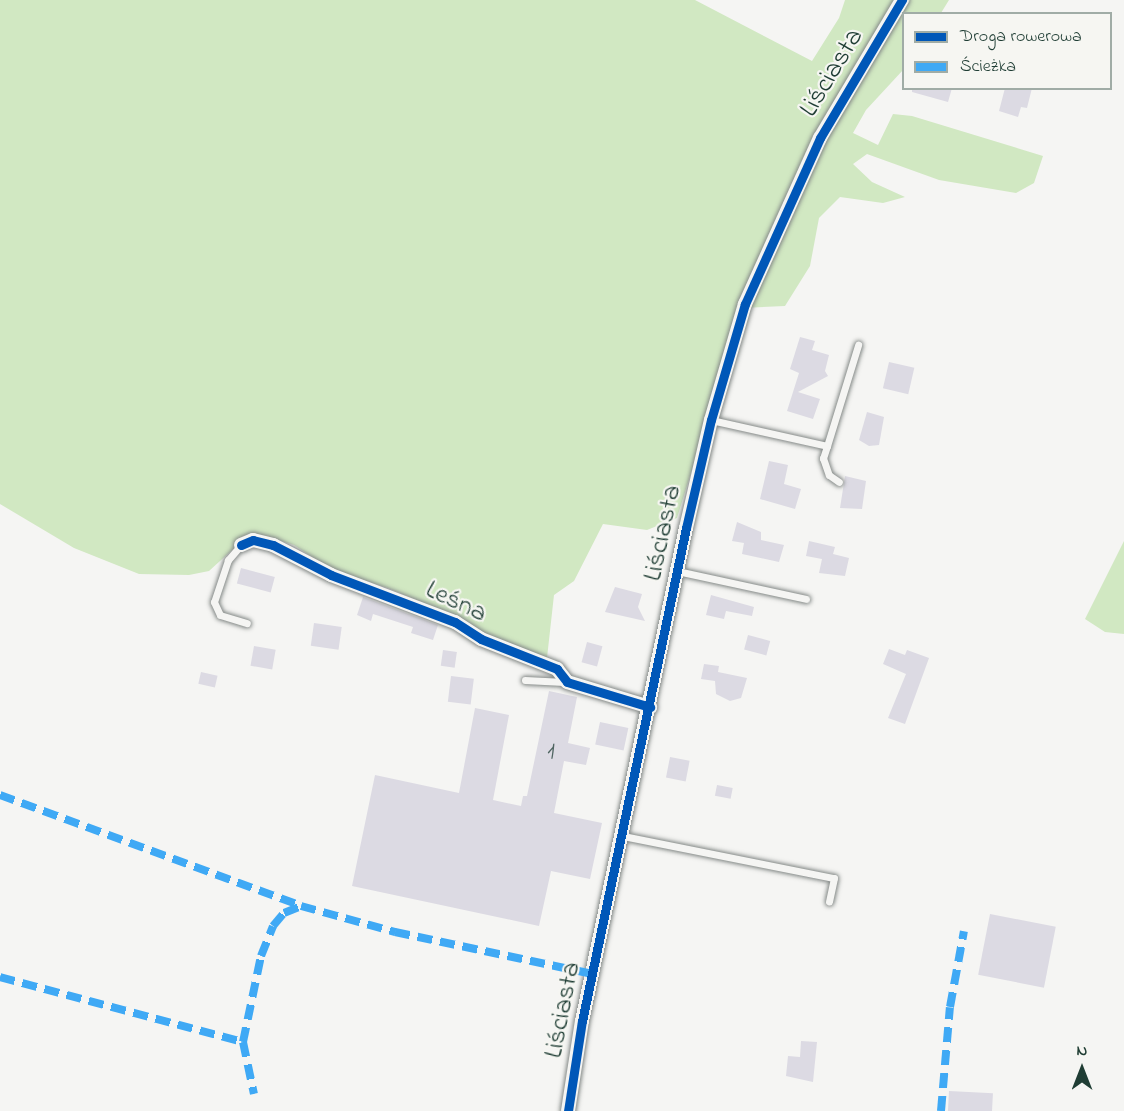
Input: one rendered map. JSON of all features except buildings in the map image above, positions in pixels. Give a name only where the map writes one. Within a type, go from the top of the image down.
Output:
[{"type":"street","name":"Liściasta","points":[[568,1111],[582,1021],[623,836],[677,571],[711,420],[745,304],[820,138],[902,0]]},
{"type":"street","name":"Leśna","points":[[241,545],[253,540],[273,545],[331,575],[454,622],[481,639],[557,669],[567,682],[650,707]]},
{"type":"lane","points":[[839,482],[829,475],[823,458],[858,345]]},
{"type":"lane","points":[[711,420],[827,446]]},
{"type":"lane","points":[[241,545],[228,560],[214,602],[220,615],[247,623]]},
{"type":"lane","points":[[677,571],[806,599]]},
{"type":"lane","points":[[525,680],[567,682]]},
{"type":"lane","points":[[623,836],[834,878],[829,901]]},
{"type":"green space","points":[[0,0],[695,0],[812,61],[839,18],[845,0],[949,0],[942,12],[902,12],[902,71],[866,110],[853,133],[878,145],[893,114],[912,116],[1043,156],[1034,183],[1016,193],[939,180],[867,154],[853,164],[872,182],[905,197],[883,203],[840,197],[819,218],[810,266],[785,306],[742,308],[677,518],[647,530],[603,524],[574,581],[554,595],[547,658],[502,644],[450,614],[388,588],[332,570],[294,545],[275,539],[242,541],[209,571],[189,575],[139,574],[74,548],[0,504]]},
{"type":"green space","points":[[1124,541],[1124,634],[1105,632],[1085,619]]},
{"type":"marked path","points":[[0,795],[301,906],[395,932],[593,974]]},
{"type":"marked path","points":[[243,1042],[261,956],[273,926],[284,913],[301,906]]},
{"type":"marked path","points":[[941,1111],[950,1007],[964,931]]},
{"type":"marked path","points":[[0,977],[243,1042],[254,1094]]},
{"type":"cycle path","points":[[568,1111],[582,1021],[686,528],[711,420],[745,304],[820,138],[902,0]]},
{"type":"cycle path","points":[[241,545],[253,540],[273,545],[331,575],[455,622],[481,639],[557,669],[567,682],[650,707]]}]
